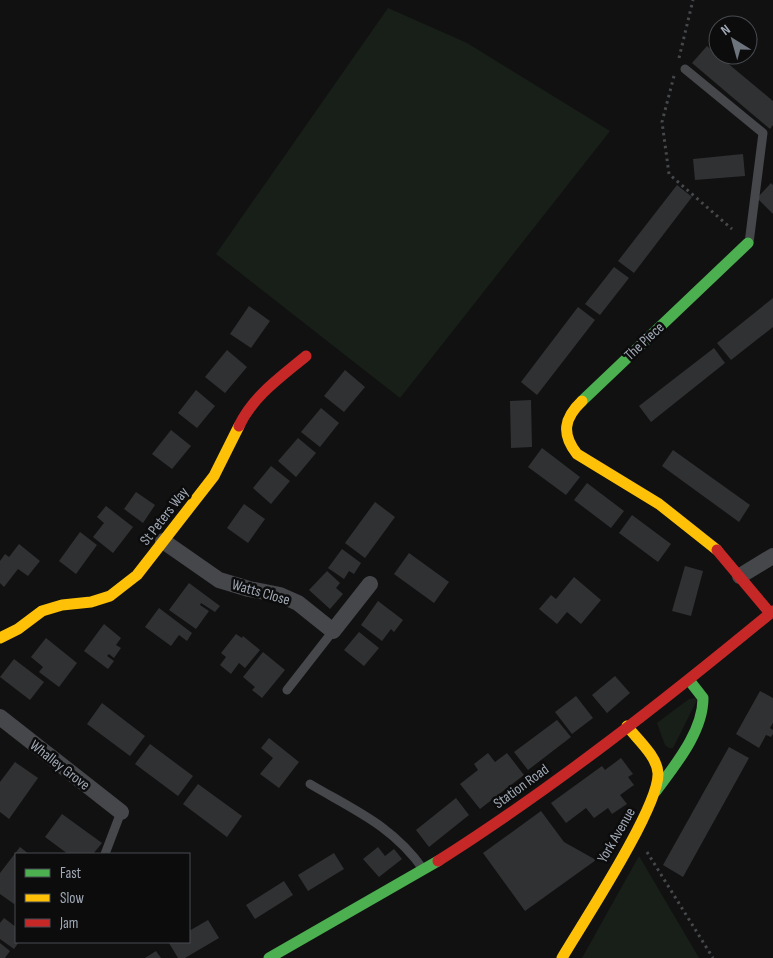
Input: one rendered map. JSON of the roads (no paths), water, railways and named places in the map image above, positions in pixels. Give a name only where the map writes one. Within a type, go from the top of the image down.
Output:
[{"type":"street","name":"The Piece","points":[[748,243],[583,398],[570,412],[566,429],[567,443],[576,454],[659,504],[688,525],[714,547],[771,612]]},
{"type":"street","name":"St Peters Way","points":[[0,638],[18,629],[42,611],[91,602],[110,596],[137,576],[214,476],[245,414],[261,394],[306,356]]},
{"type":"street","name":"Watts Close","points":[[163,541],[219,580],[249,589],[280,595],[298,603],[333,631]]},
{"type":"street","points":[[740,576],[773,556]]},
{"type":"street","points":[[333,631],[370,584]]},
{"type":"street","name":"Station Road","points":[[269,958],[345,916],[423,869],[506,815],[689,680],[771,612]]},
{"type":"street","points":[[656,790],[682,753],[703,709],[703,698],[689,680]]},
{"type":"street","name":"Whalley Grove","points":[[0,717],[121,812]]},
{"type":"street","name":"York Avenue","points":[[562,958],[635,833],[656,790],[658,774],[655,764],[626,726]]},
{"type":"lane","points":[[686,69],[763,133],[748,243]]},
{"type":"lane","points":[[288,690],[333,631]]},
{"type":"lane","points":[[310,784],[391,832],[407,848],[423,869]]},
{"type":"lane","points":[[105,853],[121,812]]}]
